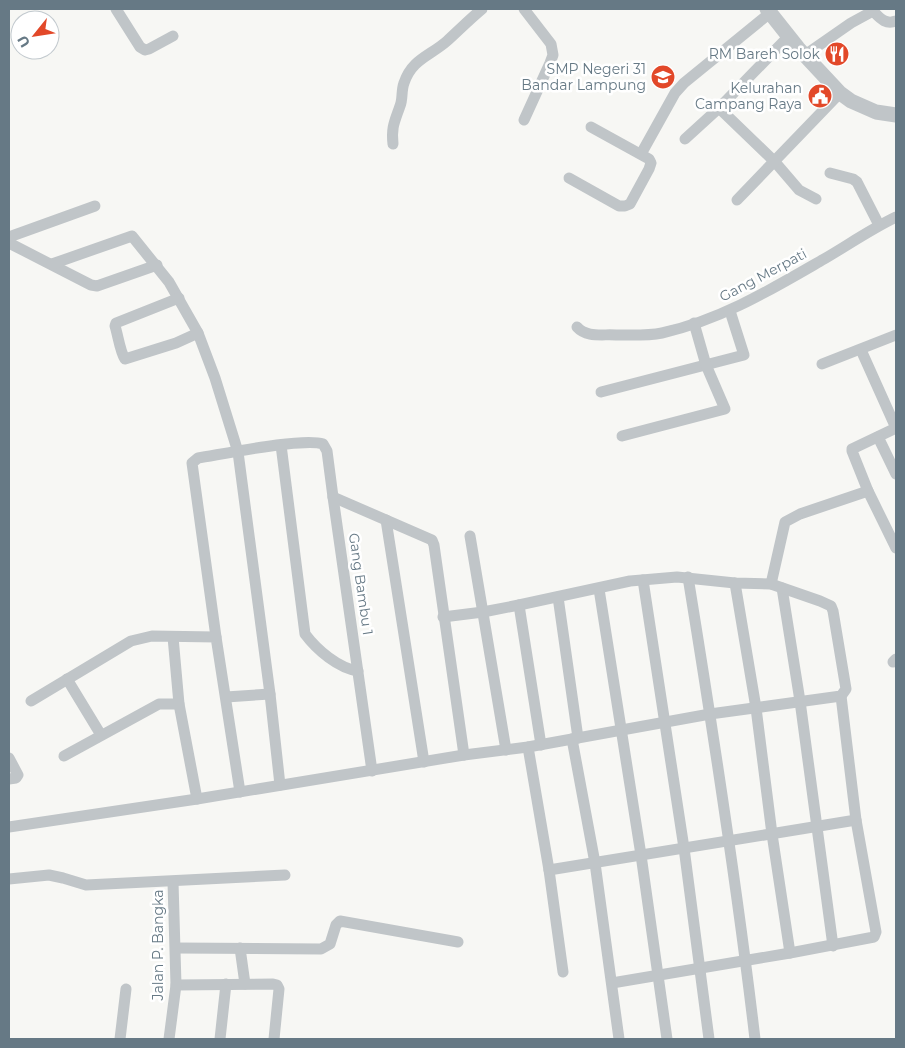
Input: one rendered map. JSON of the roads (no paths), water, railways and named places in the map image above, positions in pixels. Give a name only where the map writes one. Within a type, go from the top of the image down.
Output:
[{"type":"street","points":[[116,9],[140,47],[145,50],[173,36]]},
{"type":"street","points":[[393,144],[391,132],[402,98],[403,84],[414,66],[422,58],[447,41],[466,21],[482,9]]},
{"type":"street","points":[[524,9],[551,44],[553,50],[550,63],[524,120]]},
{"type":"street","points":[[805,55],[872,10],[888,23],[896,21]]},
{"type":"street","points":[[641,154],[675,93],[690,76],[768,11],[788,37],[840,93],[851,101],[876,112],[896,115]]},
{"type":"street","points":[[685,139],[788,37]]},
{"type":"street","points":[[737,200],[840,93]]},
{"type":"street","points":[[718,108],[775,162],[799,190],[816,199]]},
{"type":"street","points":[[569,178],[619,206],[625,206],[630,204],[649,169],[651,163],[649,159],[591,127]]},
{"type":"street","points":[[830,173],[853,179],[857,182],[880,225]]},
{"type":"street","points":[[9,238],[95,206]]},
{"type":"street","name":"Gang Merpati","points":[[577,327],[586,334],[661,333],[730,311],[825,259],[896,217]]},
{"type":"street","points":[[52,264],[132,236],[157,265],[179,298],[198,333],[215,378],[238,452],[280,785]]},
{"type":"street","points":[[9,243],[91,285],[97,286],[157,265]]},
{"type":"street","points":[[179,298],[116,323],[115,326],[122,357],[125,359],[152,351],[198,333]]},
{"type":"street","points":[[602,392],[744,355],[730,311]]},
{"type":"street","points":[[622,436],[725,408],[706,365],[694,323]]},
{"type":"street","points":[[822,364],[896,335]]},
{"type":"street","points":[[861,350],[896,428],[852,450],[868,491],[896,548]]},
{"type":"street","points":[[878,437],[896,474]]},
{"type":"street","name":"Gang Bambu 1","points":[[281,445],[313,442],[323,444],[327,452],[372,770]]},
{"type":"street","points":[[240,792],[192,463],[198,458],[281,445],[305,634],[313,644],[343,666],[350,670],[358,671]]},
{"type":"street","points":[[833,946],[800,701],[776,586],[785,522],[800,514],[868,491]]},
{"type":"street","points":[[334,497],[432,540],[464,755]]},
{"type":"street","points":[[386,520],[424,762]]},
{"type":"street","points":[[470,536],[506,750]]},
{"type":"street","points":[[9,827],[197,799],[464,755],[541,745],[710,714],[840,696],[846,689],[831,606],[820,600],[776,586],[688,577],[643,580],[483,612],[443,617]]},
{"type":"street","points":[[688,577],[729,841],[755,1039]]},
{"type":"street","points":[[643,580],[666,722],[709,1039]]},
{"type":"street","points":[[735,583],[756,708],[790,954]]},
{"type":"street","points":[[599,589],[641,855],[667,1039]]},
{"type":"street","points":[[558,597],[575,739],[620,1039]]},
{"type":"street","points":[[520,605],[541,745]]},
{"type":"street","points":[[30,701],[131,641],[152,636],[216,637]]},
{"type":"street","points":[[173,637],[179,704],[197,799]]},
{"type":"street","points":[[67,679],[101,735]]},
{"type":"street","points":[[226,698],[270,694]]},
{"type":"street","points":[[612,983],[790,954],[874,937],[876,935],[856,820],[840,696]]},
{"type":"street","points":[[64,756],[159,704],[179,704]]},
{"type":"street","points":[[528,747],[549,870],[563,972]]},
{"type":"street","points":[[9,758],[18,775],[16,778],[9,779]]},
{"type":"street","points":[[549,870],[856,820]]},
{"type":"street","points":[[9,879],[49,875],[86,885],[286,875]]},
{"type":"street","name":"Jalan P. Bangka","points":[[169,1039],[176,985],[173,882]]},
{"type":"street","points":[[176,948],[321,949],[327,948],[332,940],[336,924],[340,921],[458,942]]},
{"type":"street","points":[[240,948],[244,984]]},
{"type":"street","points":[[220,1039],[226,984]]},
{"type":"street","points":[[176,985],[273,984],[279,987],[274,1039]]},
{"type":"street","points":[[120,1039],[126,989]]},
{"type":"place","name":"RM Bareh Solok","points":[[837,54]]},
{"type":"place","name":"SMP Negeri 31 Bandar Lampung","points":[[663,77]]},
{"type":"place","name":"Kelurahan Campang Raya","points":[[820,96]]}]
